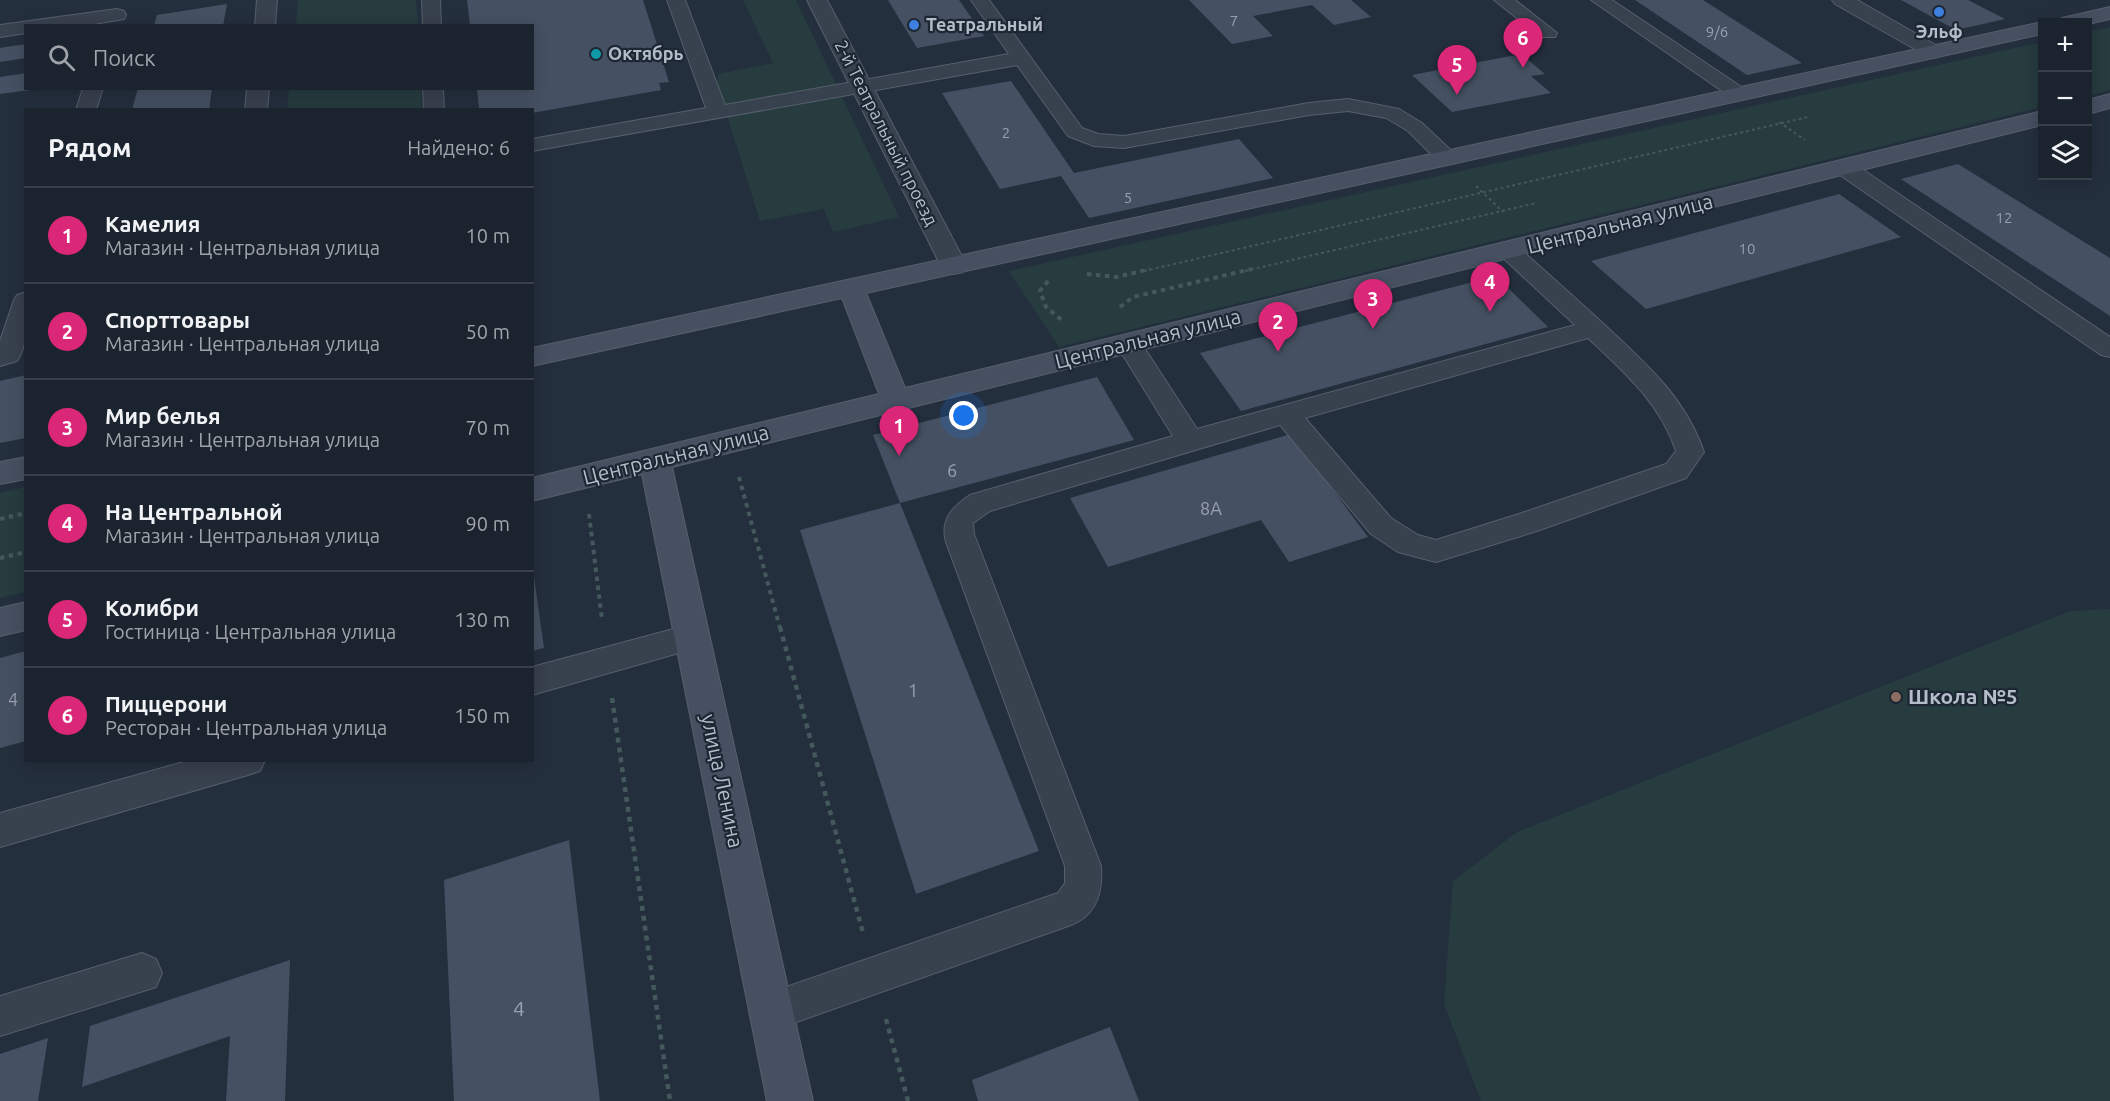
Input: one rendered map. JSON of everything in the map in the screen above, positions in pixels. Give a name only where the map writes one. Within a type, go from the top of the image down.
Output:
[{"type":"street","points":[[265,24],[267,0]]},
{"type":"street","name":"2-й Театральный проезд","points":[[817,0],[954,266]]},
{"type":"street","points":[[1842,0],[1934,52]]},
{"type":"street","points":[[2090,18],[2110,14]]},
{"type":"street","points":[[534,357],[2038,29]]},
{"type":"street","points":[[256,108],[258,90]]},
{"type":"street","points":[[2092,106],[2110,101]]},
{"type":"street","name":"Центральная улица","points":[[534,490],[2038,119]]},
{"type":"street","points":[[851,288],[896,401]]},
{"type":"street","name":"улица Ленина","points":[[655,460],[790,1101]]},
{"type":"street","points":[[0,473],[24,468]]},
{"type":"street","points":[[0,622],[24,616]]},
{"type":"lane","points":[[431,0],[432,24]]},
{"type":"lane","points":[[676,0],[717,111]]},
{"type":"lane","points":[[980,0],[1075,132],[1094,140],[1124,142],[1309,109],[1348,105],[1392,112],[1415,127],[1448,158]]},
{"type":"lane","points":[[1503,0],[1548,33]]},
{"type":"lane","points":[[1600,0],[1739,94]]},
{"type":"lane","points":[[51,24],[117,13]]},
{"type":"lane","points":[[0,31],[24,27]]},
{"type":"lane","points":[[534,145],[1022,58]]},
{"type":"lane","points":[[87,108],[92,90]]},
{"type":"lane","points":[[434,90],[434,108]]},
{"type":"lane","points":[[1845,168],[2110,349]]},
{"type":"lane","points":[[1287,414],[1381,526],[1408,544],[1436,550],[1527,523],[1676,471],[1690,452],[1685,432],[1669,403],[1593,328],[1509,251]]},
{"type":"lane","points":[[0,357],[8,355],[24,306]]},
{"type":"lane","points":[[771,1011],[1071,907],[1084,887],[1083,866],[968,562],[957,526],[961,514],[980,503],[1190,441],[1593,328]]},
{"type":"lane","points":[[1129,344],[1190,441]]},
{"type":"lane","points":[[534,680],[692,637]]},
{"type":"lane","points":[[0,830],[241,762]]},
{"type":"lane","points":[[0,1016],[142,973]]},
{"type":"path","points":[[1739,94],[1805,140],[1794,143]]},
{"type":"path","points":[[1086,274],[1117,277],[1815,115]]},
{"type":"path","points":[[1448,158],[1502,211],[1540,243]]},
{"type":"path","points":[[1118,308],[1132,297],[1537,203]]},
{"type":"path","points":[[1048,280],[1040,291],[1046,307],[1062,321],[1072,322]]},
{"type":"path","points":[[730,442],[908,1101]]},
{"type":"path","points":[[584,477],[607,660],[670,1101]]},
{"type":"path","points":[[0,519],[24,513]]},
{"type":"path","points":[[0,558],[24,552]]},
{"type":"green space","points":[[298,0],[416,0],[418,24],[296,24]]},
{"type":"green space","points":[[743,0],[796,0],[899,217],[833,232],[824,209],[760,221],[717,84],[718,74],[773,63]]},
{"type":"green space","points":[[2110,27],[2110,90],[2092,95],[2092,72],[2092,31]]},
{"type":"green space","points":[[2038,43],[2038,108],[1059,347],[1009,271]]},
{"type":"green space","points":[[289,90],[421,90],[422,108],[287,108]]},
{"type":"green space","points":[[24,487],[24,592],[0,598],[0,493]]},
{"type":"green space","name":"Школа №5","points":[[2110,609],[2110,1101],[1481,1101],[1444,1004],[1453,881],[1517,832],[2070,611]]},
{"type":"building","name":"Октябрь","points":[[467,0],[643,0],[669,82],[659,83],[661,90],[534,113],[534,108],[479,108],[477,90],[534,90],[534,24],[470,24]]},
{"type":"building","points":[[888,0],[959,0],[984,36],[917,48]]},
{"type":"building","points":[[1189,0],[1351,0],[1371,17],[1334,25],[1312,5],[1253,16],[1273,36],[1232,44]]},
{"type":"building","points":[[1635,0],[1703,0],[1802,63],[1747,75]]},
{"type":"building","points":[[1901,0],[1968,0],[2005,19],[1956,30]]},
{"type":"building","points":[[227,4],[223,24],[155,24],[157,15]]},
{"type":"building","points":[[24,44],[24,58],[0,62],[0,48]]},
{"type":"building","points":[[1521,54],[1545,74],[1531,76],[1551,93],[1452,112],[1412,75]]},
{"type":"building","points":[[24,73],[24,90],[30,90],[0,94],[0,77]]},
{"type":"building","points":[[1011,81],[1074,173],[1239,139],[1273,178],[1089,218],[1061,176],[1000,189],[942,93]]},
{"type":"building","points":[[137,90],[212,90],[209,108],[133,108]]},
{"type":"building","points":[[1958,164],[2110,258],[2110,316],[1901,179]]},
{"type":"building","points":[[1839,194],[1901,237],[1646,309],[1591,261]]},
{"type":"building","points":[[1496,276],[1548,327],[1241,411],[1200,353]]},
{"type":"building","points":[[24,375],[24,438],[0,443],[0,381]]},
{"type":"building","points":[[1097,377],[1134,440],[900,503],[873,435]]},
{"type":"building","points":[[1291,434],[1368,537],[1289,562],[1261,520],[1108,567],[1070,498]]},
{"type":"building","points":[[900,503],[1039,851],[916,894],[800,530]]},
{"type":"building","points":[[534,577],[544,648],[534,650]]},
{"type":"building","points":[[24,652],[24,742],[0,748],[0,658]]},
{"type":"building","points":[[569,840],[600,1101],[454,1101],[444,880]]},
{"type":"building","points":[[290,960],[285,1101],[226,1101],[230,1036],[82,1087],[90,1026]]},
{"type":"building","points":[[1110,1027],[1139,1101],[978,1101],[972,1080]]},
{"type":"building","points":[[48,1038],[38,1101],[0,1101],[0,1054]]},
{"type":"place","name":"Эльф","points":[[1939,12]]},
{"type":"place","name":"Театральный","points":[[914,25]]},
{"type":"place","name":"Октябрь","points":[[596,54]]},
{"type":"place","name":"Пиццерони","points":[[1523,68]]},
{"type":"place","name":"Колибри","points":[[1457,95]]},
{"type":"place","name":"На Центральной","points":[[1490,312]]},
{"type":"place","name":"Мир белья","points":[[1373,329]]},
{"type":"place","name":"Спорттовары","points":[[1278,352]]},
{"type":"place","name":"Камелия","points":[[899,456]]},
{"type":"place","name":"Школа №5","points":[[1896,697]]}]
